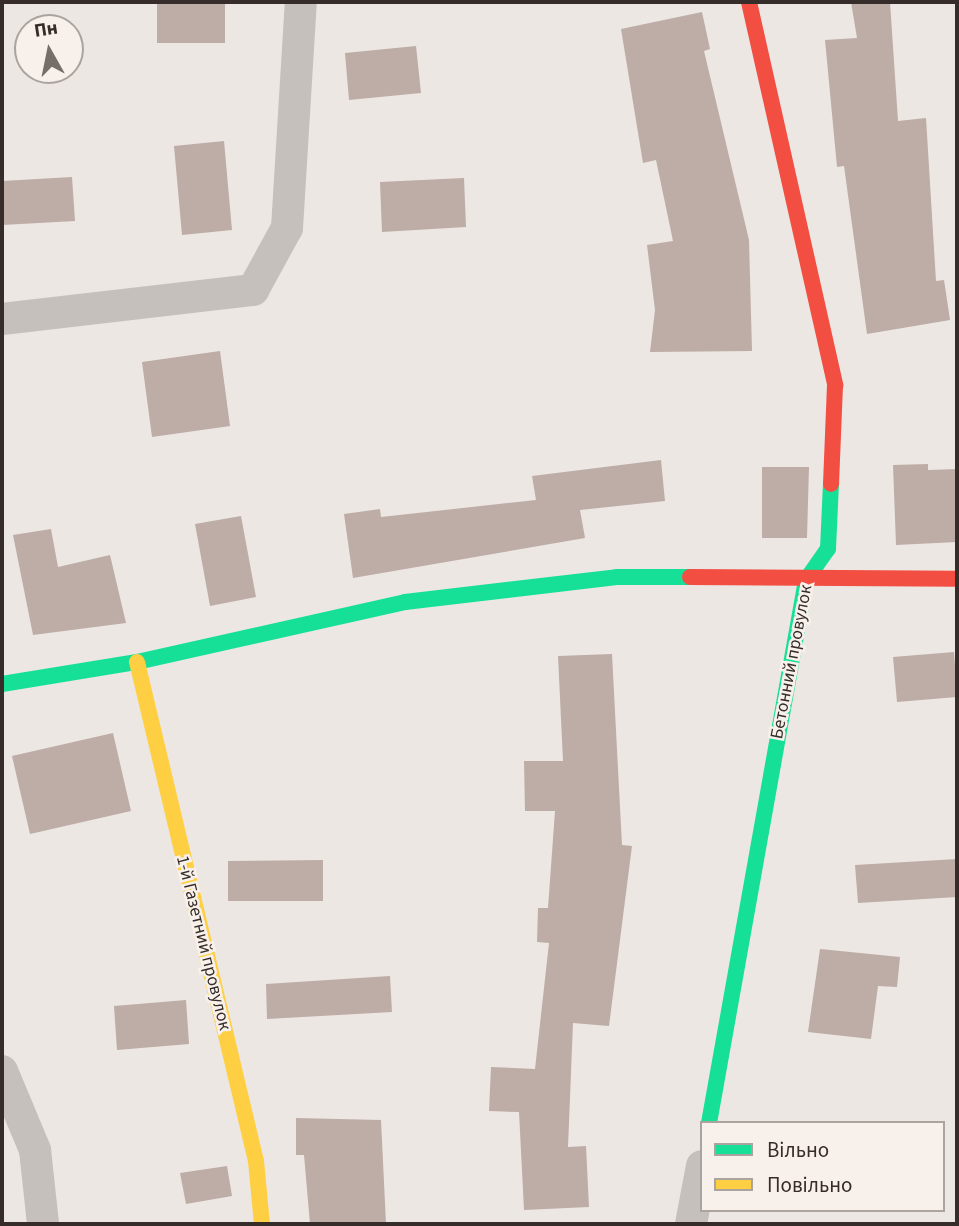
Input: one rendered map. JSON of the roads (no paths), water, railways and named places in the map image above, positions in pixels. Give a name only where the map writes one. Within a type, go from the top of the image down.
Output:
[{"type":"street","points":[[2,319],[253,290],[288,228],[301,2]]},
{"type":"street","name":"Бетонний провулок","points":[[709,1121],[806,580],[828,549],[835,385],[749,2]]},
{"type":"street","points":[[2,684],[137,662],[405,602],[617,577],[957,579]]},
{"type":"street","name":"1-й Газетний провулок","points":[[137,662],[256,1161],[262,1224]]},
{"type":"street","points":[[2,1072],[35,1150],[43,1224]]},
{"type":"street","points":[[691,1224],[700,1177]]}]
